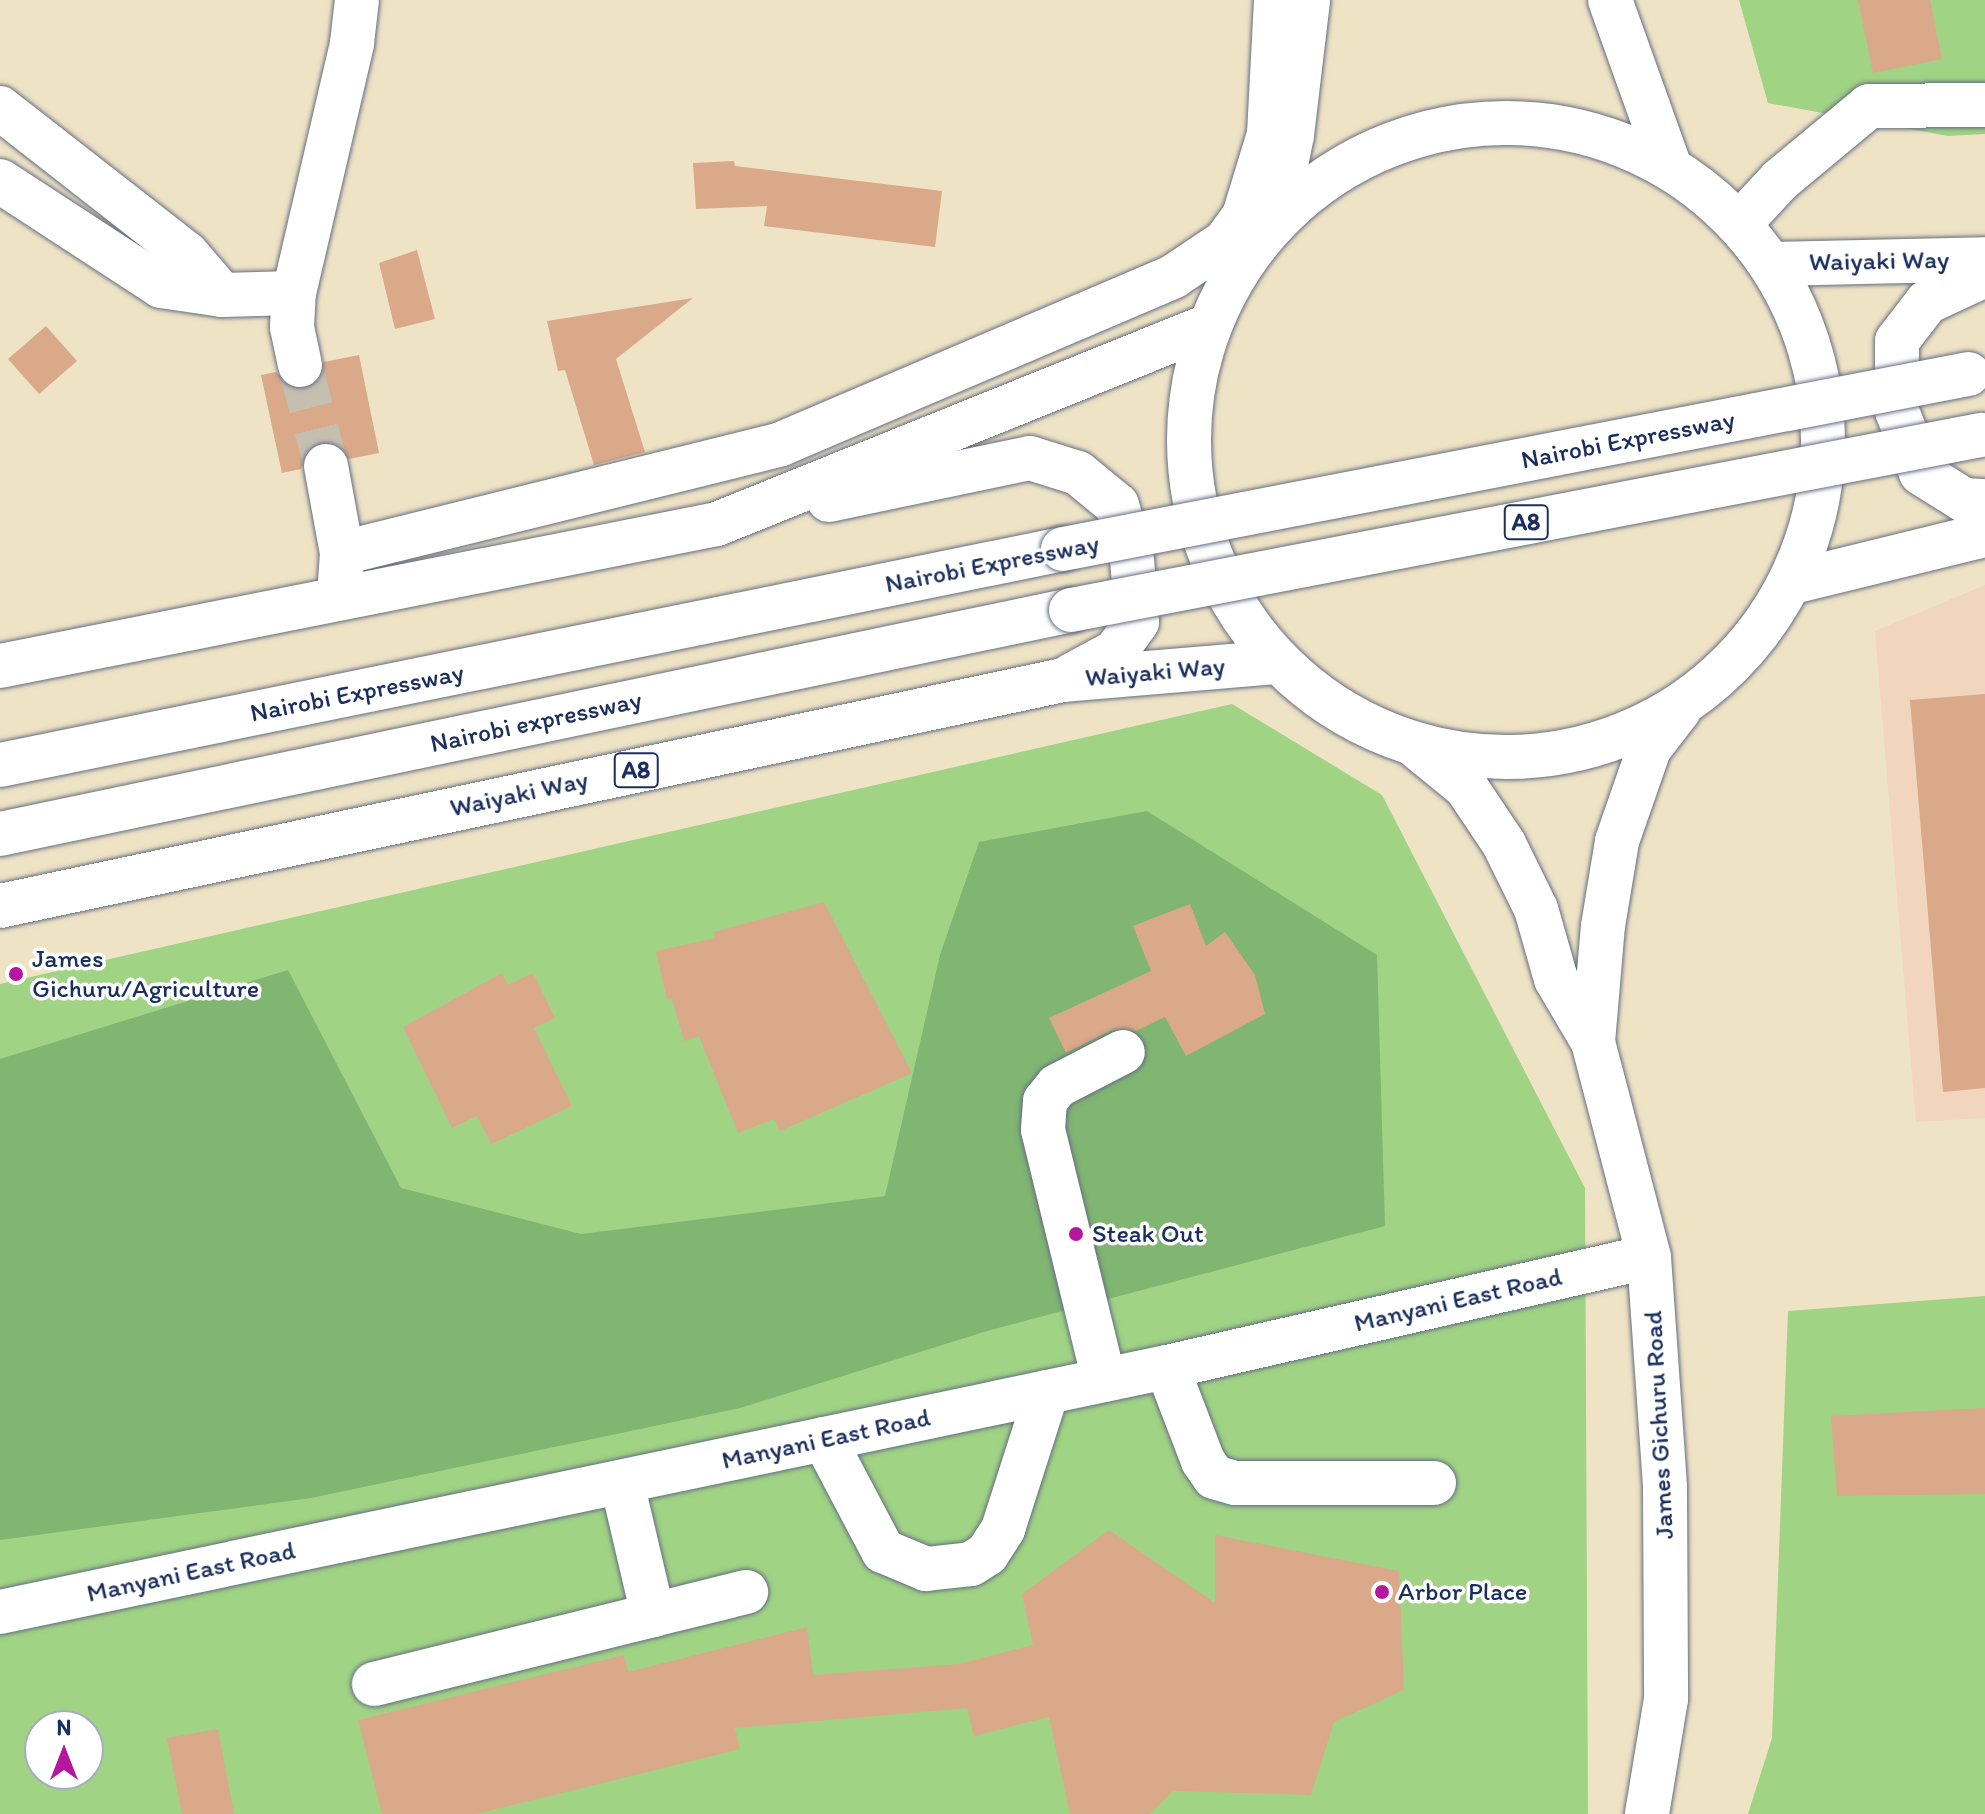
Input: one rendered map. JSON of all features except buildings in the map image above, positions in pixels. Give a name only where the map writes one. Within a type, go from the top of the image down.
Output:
[{"type":"main road","points":[[300,365],[292,327],[294,293],[352,43],[357,0]]},
{"type":"main road","points":[[342,553],[781,444],[1174,276],[1225,242],[1244,216],[1269,134],[1276,0]]},
{"type":"main road","points":[[1275,220],[1292,135],[1308,0]]},
{"type":"main road","points":[[1610,0],[1670,168]]},
{"type":"main road","points":[[1741,222],[1780,180],[1869,106],[1985,105]]},
{"type":"main road","points":[[0,108],[187,254],[222,295]]},
{"type":"main road","points":[[1593,1042],[1603,926],[1617,841],[1649,749],[1682,706],[1746,651],[1793,582],[1825,475],[1817,364],[1772,264],[1741,222],[1670,168],[1592,134],[1507,123],[1464,128],[1422,134],[1343,167],[1275,220],[1237,270],[1208,326],[1187,414],[1193,504],[1223,589],[1277,662],[1340,712],[1414,745],[1483,757],[1552,755],[1620,737],[1682,706]]},
{"type":"main road","points":[[0,181],[161,286],[222,295],[294,293]]},
{"type":"main road","name":"Waiyaki Way","points":[[1772,264],[1985,259]]},
{"type":"main road","points":[[1985,275],[1927,302],[1897,341],[1897,411],[1921,473],[1964,500],[1985,501]]},
{"type":"main road","points":[[717,524],[1208,326]]},
{"type":"main road","name":"Nairobi Expressway","points":[[0,765],[1063,549],[1985,371]]},
{"type":"main road","name":"Nairobi expressway","points":[[0,834],[1071,610],[1985,434]]},
{"type":"main road","points":[[0,666],[339,596],[717,524],[1030,458],[1078,473],[1117,505],[1132,559],[1137,622],[1115,652],[1063,680]]},
{"type":"main road","points":[[326,466],[342,553],[339,596]]},
{"type":"main road","points":[[1793,582],[1985,535]]},
{"type":"main road","name":"Waiyaki Way","points":[[0,906],[1063,680],[1277,662]]},
{"type":"main road","points":[[1414,745],[1466,787],[1504,844],[1536,909],[1556,979],[1593,1042]]},
{"type":"main road","name":"James Gichuru Road","points":[[1593,1042],[1649,1257],[1665,1488],[1666,1699],[1647,1814]]},
{"type":"main road","points":[[1104,1380],[1044,1116],[1045,1101],[1057,1086],[1123,1052]]},
{"type":"main road","name":"Manyani East Road","points":[[0,1612],[1167,1367],[1649,1257]]},
{"type":"main road","points":[[1167,1367],[1203,1461],[1214,1477],[1235,1483],[1434,1483]]},
{"type":"main road","points":[[824,1439],[883,1551],[926,1569],[971,1564],[987,1554],[1003,1529],[1047,1392]]},
{"type":"main road","points":[[622,1483],[653,1615]]},
{"type":"main road","points":[[374,1684],[746,1592]]},
{"type":"shaded area","points":[[1985,585],[1985,1118],[1916,1122],[1875,631]]},
{"type":"green space","points":[[1739,0],[1985,0],[1985,134],[1948,136],[1768,103]]},
{"type":"green space","points":[[1232,704],[1382,795],[1585,1188],[1588,1814],[0,1814],[0,984]]},
{"type":"green space","points":[[1147,811],[1377,955],[1385,1226],[987,1331],[740,1408],[311,1498],[0,1540],[0,1059],[288,970],[401,1188],[581,1234],[885,1196],[940,955],[979,842]]},
{"type":"green space","points":[[1985,1296],[1985,1814],[1748,1814],[1772,1738],[1788,1311]]},
{"type":"tunnel","points":[[300,365],[326,466]]},
{"type":"place","name":"James Gichuru/Agriculture","points":[[16,974]]},
{"type":"place","name":"Steak Out","points":[[1076,1234]]},
{"type":"place","name":"Arbor Place","points":[[1382,1592]]}]
